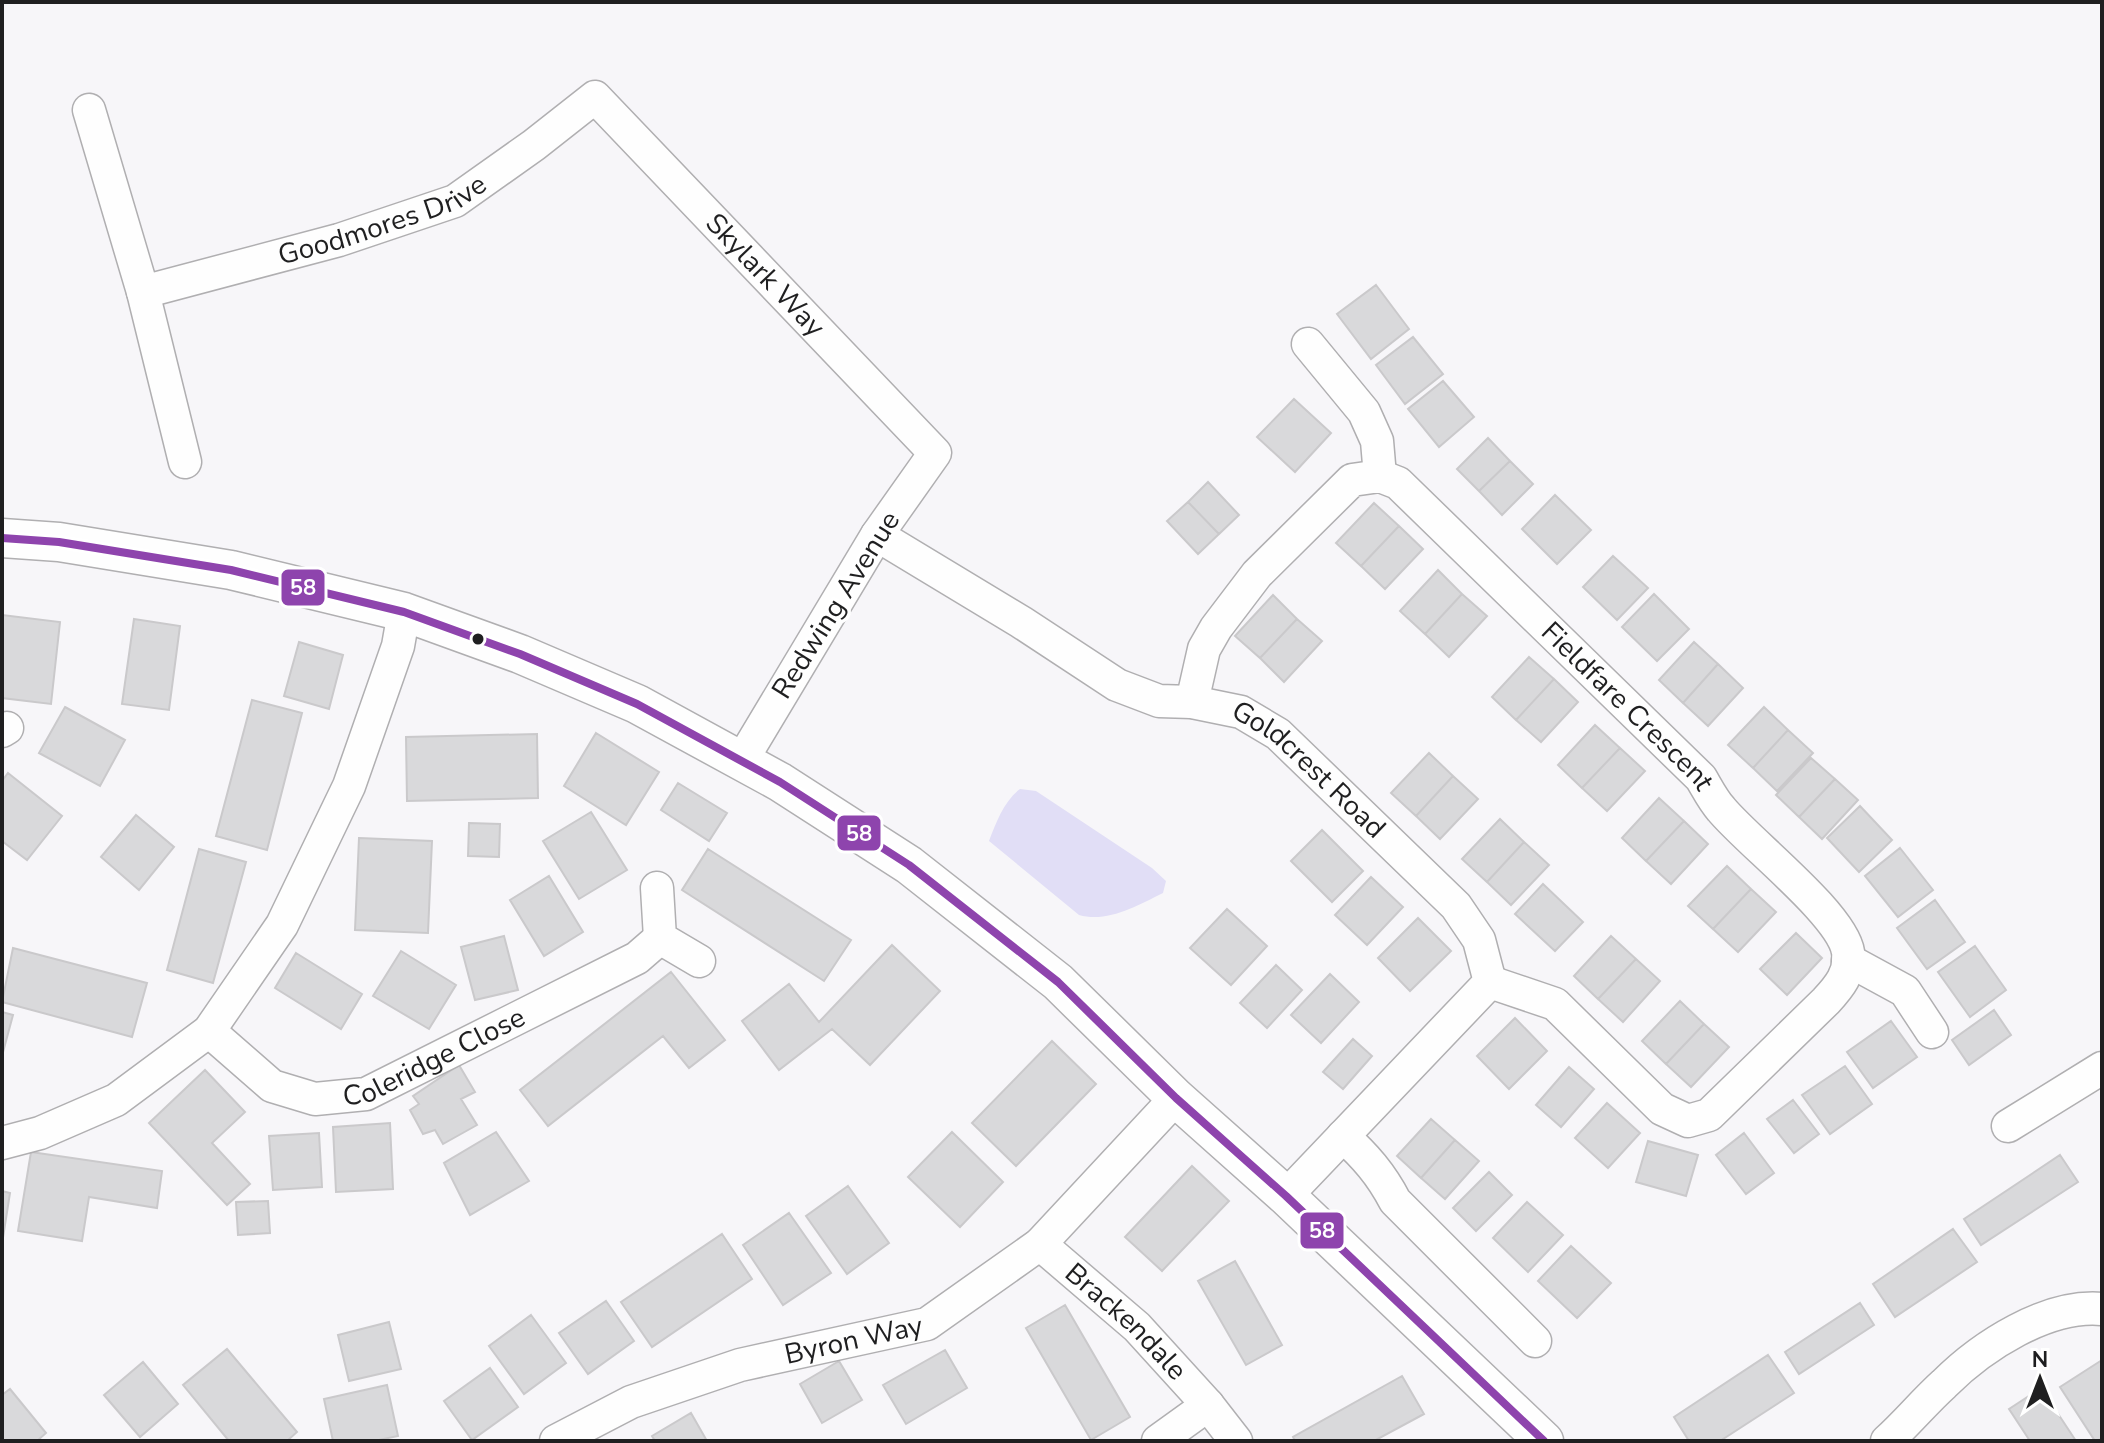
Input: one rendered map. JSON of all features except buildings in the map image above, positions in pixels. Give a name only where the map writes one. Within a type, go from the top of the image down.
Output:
[{"type":"street","name":"Goodmores Drive","points":[[143,292],[339,240],[455,201],[595,97]]},
{"type":"street","name":"Skylark Way","points":[[595,97],[935,453]]},
{"type":"street","points":[[89,110],[143,292],[185,462]]},
{"type":"street","points":[[1192,702],[1204,649],[1257,574],[1352,480],[1380,476],[1377,441],[1364,412],[1308,344]]},
{"type":"street","name":"Redwing Avenue","points":[[742,760],[877,535],[935,453]]},
{"type":"street","name":"Fieldfare Crescent","points":[[1380,476],[1398,483],[1701,778],[1720,808],[1821,908],[1846,945],[1848,960]]},
{"type":"street","name":"Goldcrest Road","points":[[877,535],[1021,622],[1117,685],[1159,701],[1192,702],[1241,712],[1278,734],[1456,906],[1479,940],[1490,982]]},
{"type":"street","points":[[2,538],[59,542],[231,570],[404,612],[520,654],[637,704],[742,760],[909,865],[1058,982],[1176,1098],[1286,1196],[1540,1440]]},
{"type":"street","points":[[2,1143],[40,1133],[116,1100],[209,1031],[282,925],[349,786],[398,646],[404,612]]},
{"type":"street","points":[[657,888],[660,938],[699,961]]},
{"type":"street","name":"Coleridge Close","points":[[209,1031],[272,1086],[315,1099],[366,1094],[637,958],[660,938]]},
{"type":"street","points":[[1286,1196],[1490,982],[1555,1004],[1662,1109],[1688,1121],[1709,1115],[1826,1001],[1843,983],[1848,960],[1905,991],[1932,1032]]},
{"type":"street","points":[[2008,1126],[2102,1068]]},
{"type":"street","name":"Byron Way","points":[[558,1440],[631,1402],[740,1365],[927,1324],[1040,1244],[1176,1098]]},
{"type":"street","points":[[1343,1136],[1383,1177],[1395,1201],[1535,1341]]},
{"type":"street","name":"Brackendale","points":[[1040,1244],[1137,1327],[1208,1405],[1236,1441]]},
{"type":"street","points":[[1887,1441],[1945,1382],[1995,1343],[2037,1320],[2080,1308],[2102,1309]]},
{"type":"street","name":"Brackendale","points":[[1158,1441],[1208,1405]]},
{"type":"shaded area","points":[[1020,789],[1036,791],[1152,868],[1166,881],[1163,893],[1111,915],[1079,915],[989,841],[1005,806]]},
{"type":"transit line","name":"58","points":[[2,538],[59,542],[231,570],[404,612],[520,654],[637,704],[780,782],[909,865],[1058,982],[1176,1098],[1286,1196],[1544,1441]]}]
